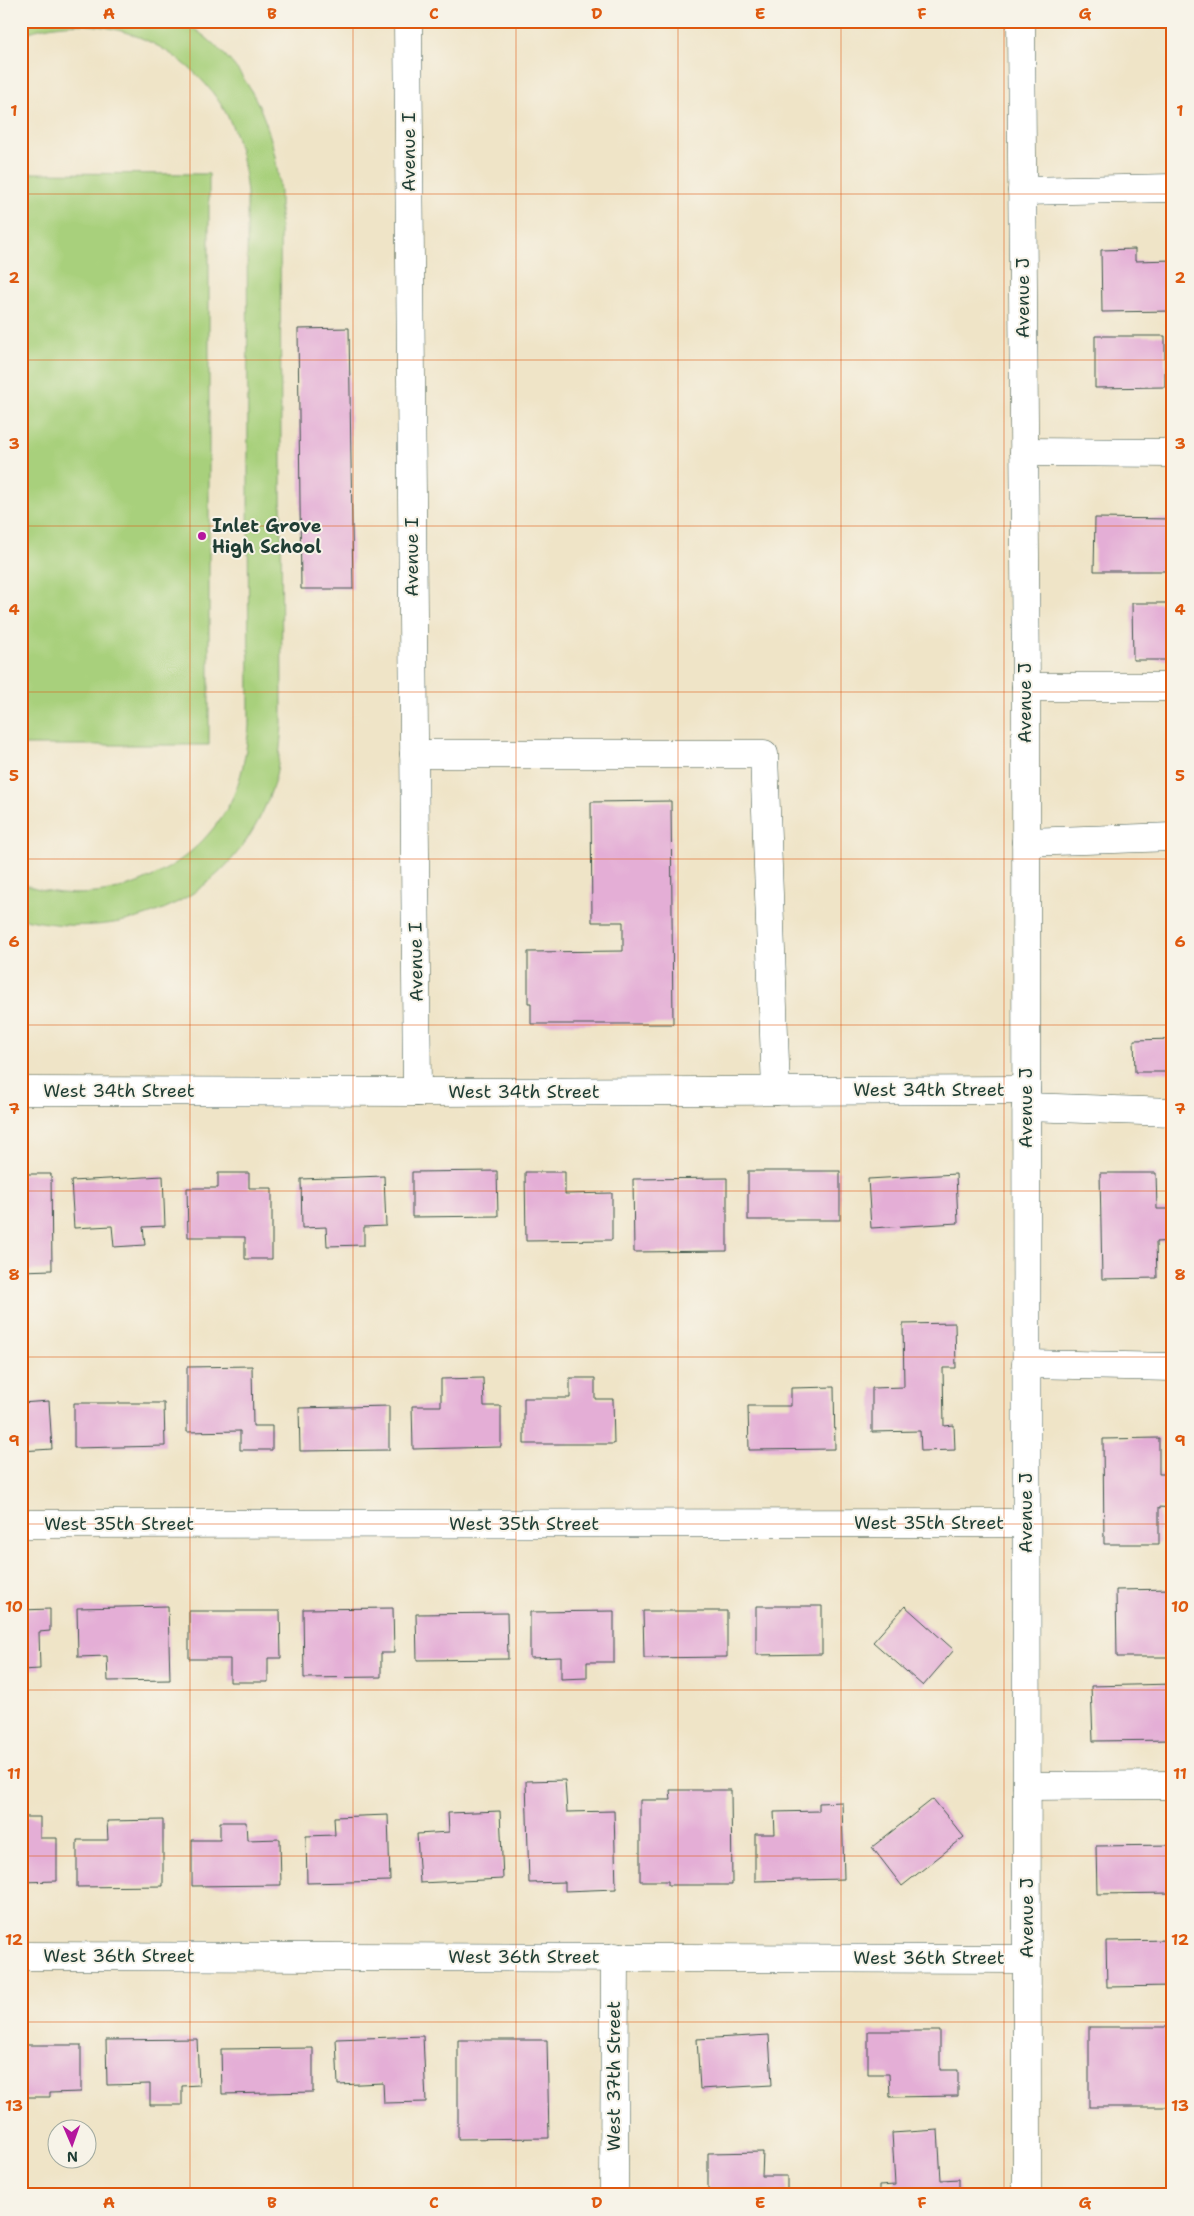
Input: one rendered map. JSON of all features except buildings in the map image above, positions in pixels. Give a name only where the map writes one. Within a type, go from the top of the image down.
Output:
[{"type":"street","name":"Avenue I","points":[[408,21],[417,1092]]},
{"type":"street","name":"Avenue J","points":[[1020,21],[1026,687],[1027,2195]]},
{"type":"street","points":[[1022,191],[1173,188]]},
{"type":"street","points":[[1024,452],[1173,453]]},
{"type":"street","points":[[1026,687],[1173,688]]},
{"type":"street","points":[[414,754],[764,754],[776,1091]]},
{"type":"street","points":[[1026,842],[1173,837]]},
{"type":"street","name":"West 34th Street","points":[[21,1091],[776,1091],[1026,1098],[1173,1112]]},
{"type":"street","points":[[1026,1364],[1173,1367]]},
{"type":"street","name":"West 35th Street","points":[[21,1524],[1026,1523]]},
{"type":"street","points":[[1027,1786],[1173,1785]]},
{"type":"street","name":"West 36th Street","points":[[21,1956],[1027,1958]]},
{"type":"street","name":"West 37th Street","points":[[614,2195],[615,1957]]},
{"type":"green space","points":[[21,21],[182,21],[205,37],[224,54],[240,73],[253,94],[271,141],[277,166],[280,193],[282,726],[276,774],[272,789],[255,827],[232,859],[205,885],[173,904],[138,918],[101,925],[62,925],[21,918],[21,883],[51,891],[81,894],[111,891],[140,882],[167,869],[192,851],[213,829],[230,803],[238,785],[243,766],[249,726],[247,193],[241,153],[227,115],[211,90],[190,69],[166,51],[139,37],[110,28],[80,25],[50,27],[21,35]]},
{"type":"green space","points":[[21,173],[209,174],[209,745],[21,745]]},
{"type":"place","name":"Inlet Grove High School","points":[[202,536]]}]
